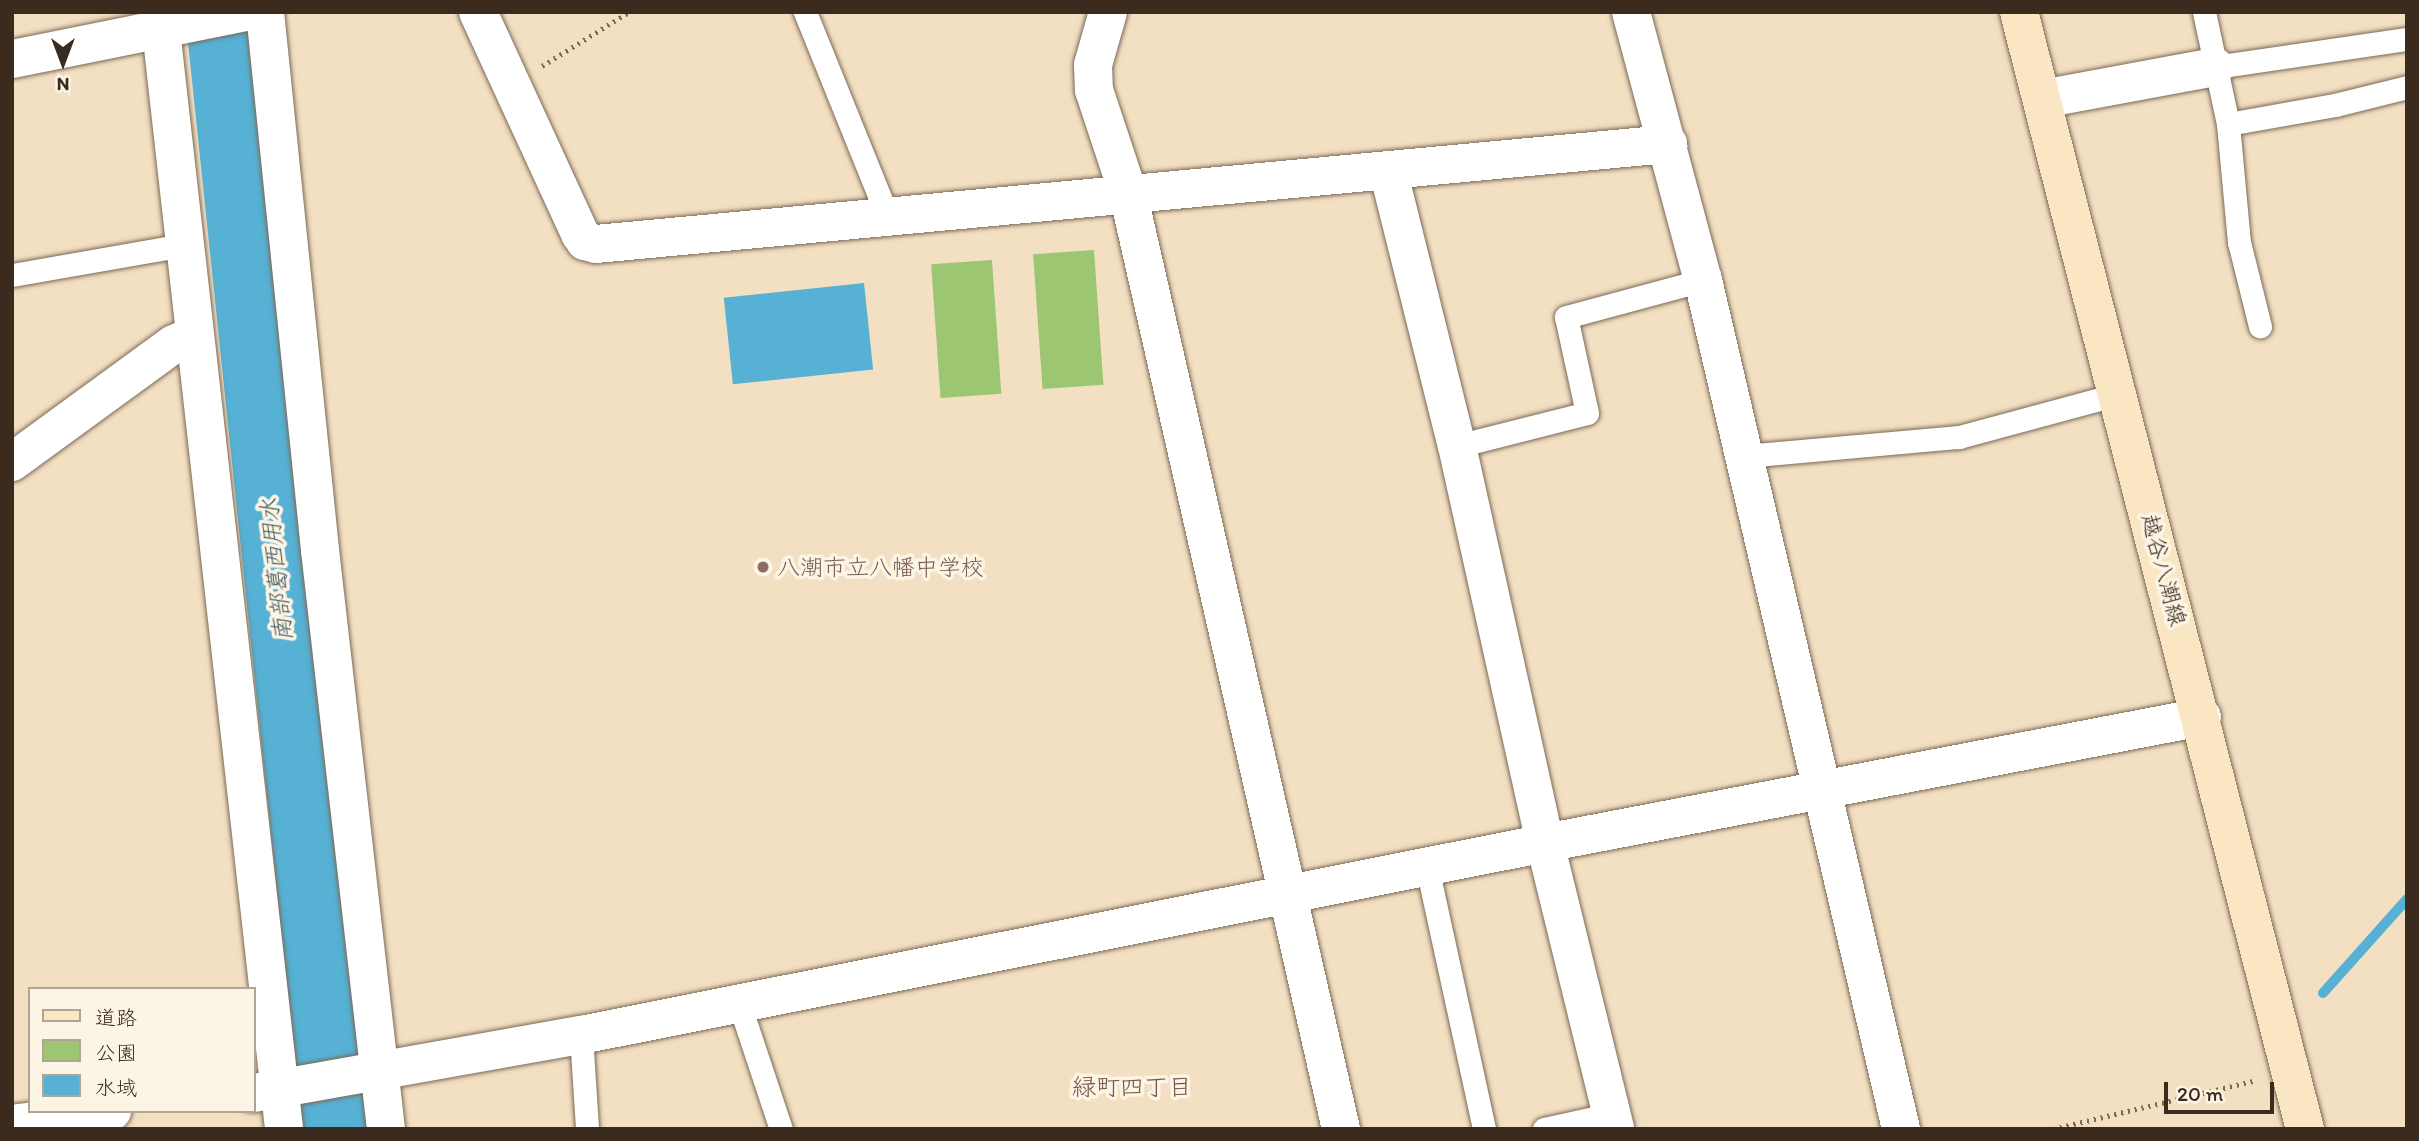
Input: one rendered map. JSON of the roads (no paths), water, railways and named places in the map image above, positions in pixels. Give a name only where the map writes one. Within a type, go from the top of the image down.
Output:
[{"type":"main road","name":"越谷八潮線","points":[[2019,12],[2202,717],[2305,1129]]},
{"type":"street","points":[[12,60],[167,24],[246,12]]},
{"type":"street","points":[[265,12],[373,1074],[386,1129]]},
{"type":"street","points":[[478,12],[585,241],[596,244],[1668,144]]},
{"type":"street","points":[[1108,12],[1093,65],[1094,90],[1128,193],[1341,1129]]},
{"type":"street","points":[[1631,12],[1703,280],[1901,1129]]},
{"type":"street","points":[[167,24],[193,336],[276,1090],[284,1129]]},
{"type":"street","points":[[2042,99],[2215,67]]},
{"type":"street","points":[[1388,170],[1457,446],[1545,843],[1613,1121]]},
{"type":"street","points":[[12,462],[173,344],[193,336]]},
{"type":"street","points":[[276,1090],[581,1035],[1545,843],[2202,717]]},
{"type":"street","points":[[23,1125],[99,1113]]},
{"type":"lane","points":[[805,12],[888,217]]},
{"type":"lane","points":[[2204,12],[2228,124],[2239,242],[2260,326]]},
{"type":"lane","points":[[2215,67],[2407,39]]},
{"type":"lane","points":[[2228,124],[2335,105],[2407,87]]},
{"type":"lane","points":[[12,275],[184,245]]},
{"type":"lane","points":[[1457,446],[1587,413],[1566,317],[1703,280]]},
{"type":"lane","points":[[1745,456],[1959,437],[2118,394]]},
{"type":"lane","points":[[1427,867],[1484,1129]]},
{"type":"lane","points":[[740,1003],[781,1129]]},
{"type":"lane","points":[[581,1035],[587,1129]]},
{"type":"lane","points":[[1544,1129],[1613,1121]]},
{"type":"water","points":[[864,283],[873,370],[733,384],[724,298]]},
{"type":"waterway","name":"南部葛西用水","points":[[218,12],[335,1129]]},
{"type":"waterway","points":[[2323,993],[2407,899]]},
{"type":"place","name":"八潮市立八幡中学校","points":[[763,567]]},
{"type":"district","name":"緑町四丁目","points":[[1132,1087]]}]
